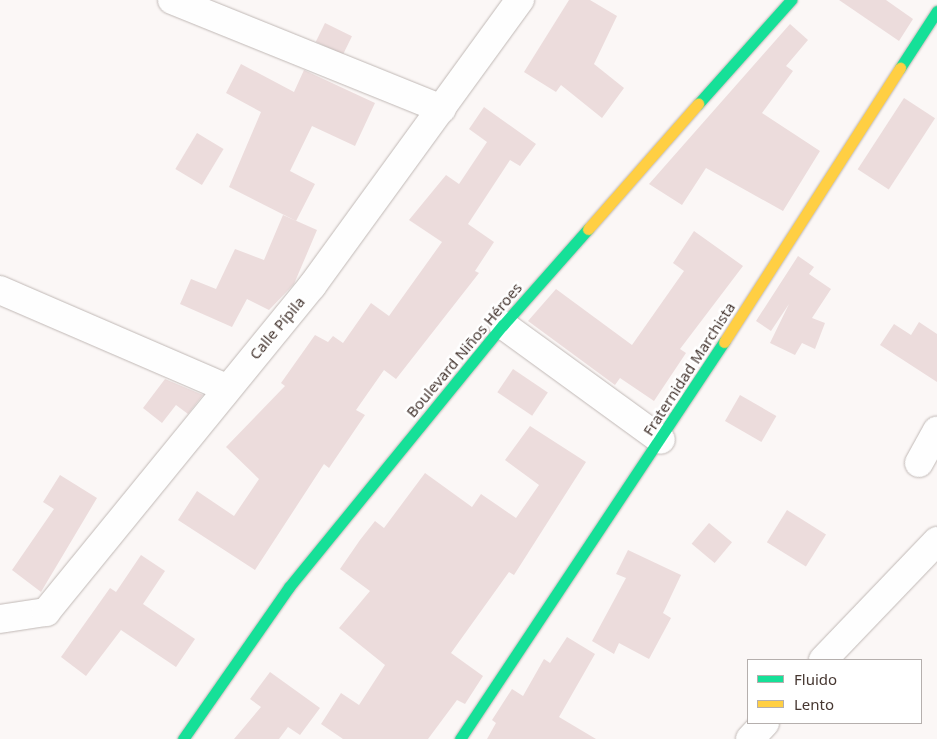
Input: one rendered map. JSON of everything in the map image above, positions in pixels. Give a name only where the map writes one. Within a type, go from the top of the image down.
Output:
[{"type":"street","points":[[172,0],[442,109]]},
{"type":"street","name":"Calle Pípila","points":[[2,619],[46,612],[226,388],[312,286],[520,0]]},
{"type":"street","name":"Boulevard Niños Héroes","points":[[183,739],[289,587],[503,325],[791,0]]},
{"type":"street","name":"Fraternidad Marchista","points":[[460,739],[661,440],[937,11]]},
{"type":"street","points":[[0,290],[226,388]]},
{"type":"street","points":[[503,325],[661,440]]},
{"type":"street","points":[[919,463],[937,431]]},
{"type":"street","points":[[824,659],[937,541]]},
{"type":"street","points":[[750,739],[764,724]]},
{"type":"building","points":[[569,0],[590,0],[617,16],[594,64],[624,88],[602,118],[561,85],[556,92],[524,72]]},
{"type":"building","points":[[839,0],[886,0],[913,19],[899,41]]},
{"type":"building","points":[[325,23],[352,36],[343,55],[316,42]]},
{"type":"building","points":[[790,24],[808,40],[786,66],[793,71],[762,113],[820,151],[783,211],[706,168],[682,205],[649,184]]},
{"type":"building","points":[[241,64],[294,92],[304,70],[375,103],[355,146],[312,126],[290,171],[315,184],[296,221],[229,187],[261,112],[226,93]]},
{"type":"building","points":[[904,98],[935,118],[889,189],[858,169]]},
{"type":"building","points":[[484,107],[536,144],[520,166],[510,160],[468,224],[494,242],[475,271],[479,273],[396,379],[384,370],[356,410],[365,415],[329,468],[324,464],[255,570],[178,520],[197,491],[234,516],[259,479],[226,447],[285,386],[281,383],[315,335],[328,342],[333,336],[343,343],[371,303],[389,316],[442,242],[409,220],[446,175],[459,184],[487,142],[469,129]]},
{"type":"building","points":[[197,133],[224,149],[202,185],[175,169]]},
{"type":"building","points":[[283,215],[317,230],[294,284],[269,310],[247,299],[232,327],[180,304],[191,279],[216,289],[235,249],[264,260]]},
{"type":"building","points":[[694,231],[743,266],[680,349],[686,353],[654,401],[620,378],[615,385],[528,321],[556,289],[632,345],[684,271],[673,263]]},
{"type":"building","points":[[798,256],[814,267],[809,274],[831,289],[812,318],[825,323],[815,349],[802,343],[795,355],[770,343],[789,304],[771,331],[756,321]]},
{"type":"building","points":[[919,322],[937,334],[937,382],[880,345],[894,324],[911,335]]},
{"type":"building","points":[[513,369],[548,392],[532,416],[497,392]]},
{"type":"building","points":[[165,379],[203,395],[188,414],[176,405],[162,423],[143,408]]},
{"type":"building","points":[[740,395],[776,416],[761,442],[725,421]]},
{"type":"building","points":[[530,426],[586,462],[514,575],[509,572],[451,653],[483,676],[465,704],[457,700],[428,739],[343,739],[321,724],[341,693],[359,705],[385,665],[339,628],[370,591],[340,569],[375,521],[384,528],[425,473],[472,507],[481,494],[516,518],[539,485],[505,460]]},
{"type":"building","points":[[60,475],[97,498],[41,592],[12,570],[54,509],[43,502]]},
{"type":"building","points":[[787,510],[826,534],[806,567],[767,542]]},
{"type":"building","points":[[709,523],[732,542],[715,563],[692,544]]},
{"type":"building","points":[[628,550],[681,575],[663,613],[671,618],[649,659],[619,643],[614,654],[592,641],[626,578],[616,574]]},
{"type":"building","points":[[141,555],[165,571],[143,604],[195,639],[176,667],[121,630],[86,676],[61,657],[110,588],[116,592]]},
{"type":"building","points":[[567,637],[595,654],[559,717],[596,739],[487,739],[496,723],[492,720],[512,689],[523,696],[544,659],[550,663]]},
{"type":"building","points":[[270,672],[320,708],[300,735],[288,727],[279,739],[234,739],[261,707],[250,699]]},
{"type":"traffic: fast","points":[[698,104],[791,0]]},
{"type":"traffic: fast","points":[[900,68],[937,11]]},
{"type":"traffic: fast","points":[[183,739],[289,587],[503,325],[588,229]]},
{"type":"traffic: fast","points":[[460,739],[724,342]]},
{"type":"traffic: slow","points":[[724,342],[900,68]]},
{"type":"traffic: slow","points":[[588,229],[698,104]]}]
